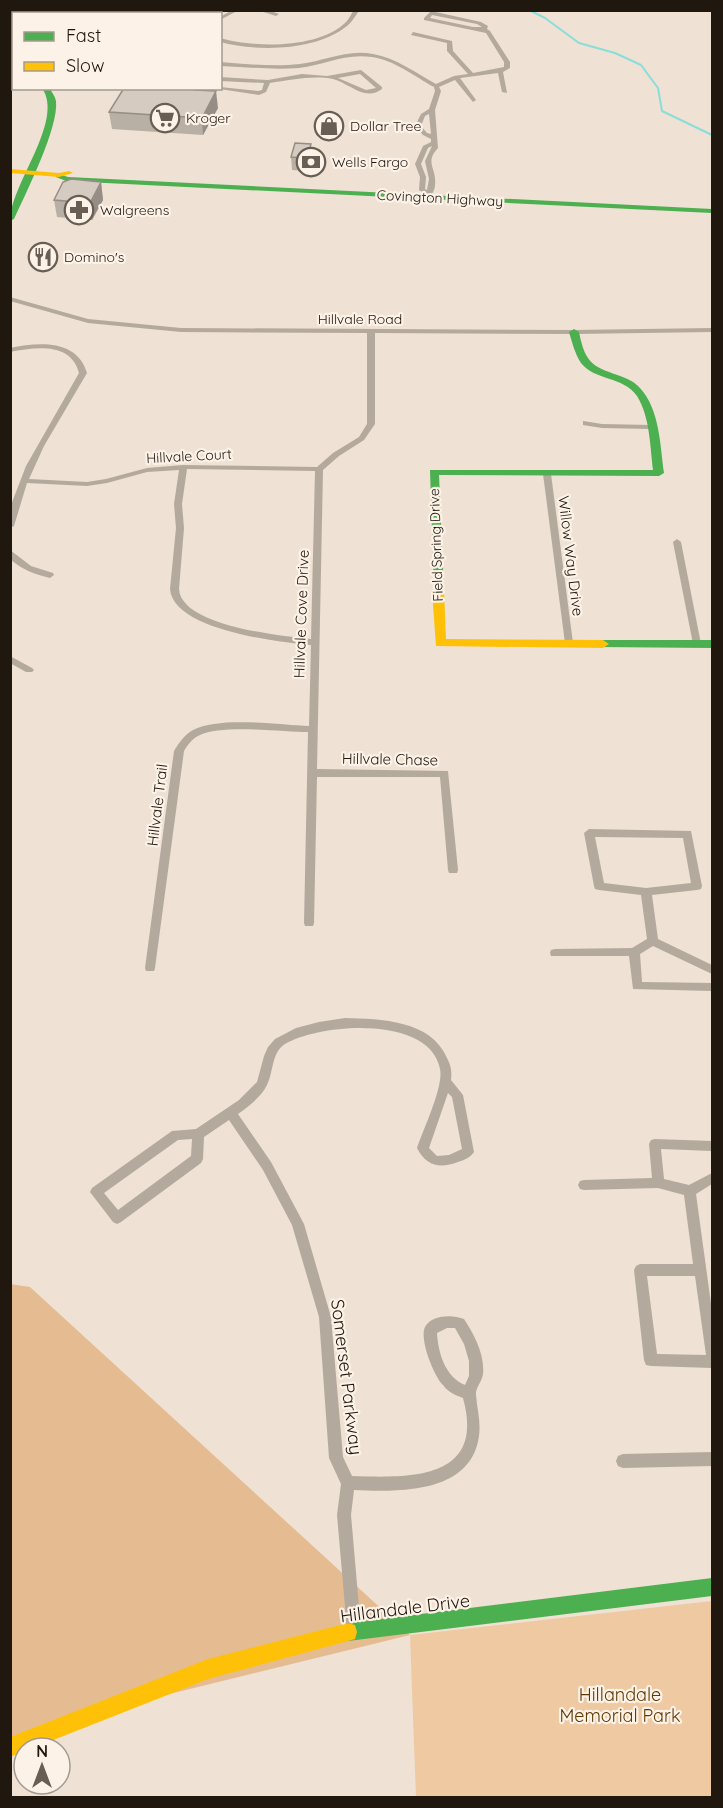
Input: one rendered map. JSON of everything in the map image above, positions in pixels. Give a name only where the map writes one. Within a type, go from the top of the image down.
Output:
[{"type":"main road","points":[[10,219],[30,173],[53,105],[46,90]]},
{"type":"main road","name":"Covington Highway","points":[[10,171],[168,183],[712,211]]},
{"type":"main road","name":"Field Spring Drive","points":[[573,332],[581,358],[594,368],[636,389],[644,401],[659,473],[434,472],[440,642],[712,644]]},
{"type":"main road","name":"Hillandale Drive","points":[[10,1747],[81,1717],[208,1669],[354,1630],[712,1587]]},
{"type":"street","points":[[222,18],[237,10]]},
{"type":"street","points":[[260,10],[276,14]]},
{"type":"street","points":[[222,40],[248,46],[299,43],[330,35],[343,27],[356,11]]},
{"type":"street","points":[[436,86],[471,74],[500,71],[507,68],[507,62],[488,32],[483,29],[465,28],[425,18],[431,13],[439,13],[479,22],[485,25],[483,29]]},
{"type":"street","points":[[413,34],[450,42],[450,51],[471,74]]},
{"type":"street","points":[[222,64],[267,67],[301,66],[348,54],[372,55],[390,60],[436,86],[438,91],[432,110],[435,148],[426,163],[432,181],[431,191],[427,195],[422,190],[423,177],[417,164],[425,147],[434,141]]},
{"type":"street","points":[[301,66],[302,76]]},
{"type":"street","points":[[500,71],[505,92]]},
{"type":"street","points":[[222,79],[268,82],[302,76],[319,79],[361,72],[380,88],[376,91],[364,92],[332,77]]},
{"type":"street","points":[[456,78],[473,100]]},
{"type":"street","points":[[222,89],[259,93],[264,91],[268,82]]},
{"type":"street","points":[[432,110],[423,115],[418,126],[434,141]]},
{"type":"street","points":[[422,153],[430,153]]},
{"type":"street","name":"Hillvale Road","points":[[10,299],[88,321],[181,330],[371,332],[712,330]]},
{"type":"street","points":[[319,469],[368,433],[371,424],[371,332]]},
{"type":"street","points":[[10,350],[32,347],[61,349],[78,357],[83,373],[42,441],[25,481],[10,526]]},
{"type":"street","points":[[586,423],[602,426],[650,427]]},
{"type":"street","points":[[183,467],[178,505],[181,524],[175,596],[183,608],[198,618],[222,625],[291,640],[314,642]]},
{"type":"street","name":"Hillvale Court","points":[[25,481],[87,484],[107,482],[147,470],[183,467],[319,469]]},
{"type":"street","name":"Hillvale Cove Drive","points":[[309,923],[319,469]]},
{"type":"street","name":"Willow Way Drive","points":[[547,474],[569,643]]},
{"type":"street","points":[[677,542],[697,644]]},
{"type":"street","points":[[10,553],[27,569],[50,575]]},
{"type":"street","points":[[10,660],[28,670]]},
{"type":"street","name":"Hillvale Trail","points":[[150,968],[179,751],[187,738],[203,730],[224,728],[312,729]]},
{"type":"street","name":"Hillvale Chase","points":[[312,773],[445,773],[453,870]]},
{"type":"street","points":[[589,833],[687,834],[697,886],[646,892],[599,886],[589,833]]},
{"type":"street","points":[[646,892],[652,941]]},
{"type":"street","points":[[555,953],[634,952],[652,941]]},
{"type":"street","points":[[652,941],[712,970]]},
{"type":"street","points":[[634,952],[637,986],[712,987]]},
{"type":"street","points":[[198,1134],[197,1159],[117,1218],[96,1192],[176,1135],[198,1134],[231,1113],[262,1086],[267,1061],[276,1043],[296,1032],[344,1022],[395,1027],[430,1041],[441,1055],[446,1069],[446,1083],[423,1148],[427,1156],[436,1162],[453,1160],[468,1152],[457,1095],[446,1083]]},
{"type":"street","name":"Somerset Parkway","points":[[231,1113],[267,1166],[298,1224],[325,1317],[336,1458],[348,1483]]},
{"type":"street","points":[[658,1184],[655,1144],[712,1146]]},
{"type":"street","points":[[584,1185],[658,1184],[690,1191],[712,1178]]},
{"type":"street","points":[[690,1191],[712,1355]]},
{"type":"street","points":[[701,1270],[640,1270],[651,1360],[712,1362]]},
{"type":"street","points":[[354,1630],[344,1515],[348,1483],[393,1484],[428,1480],[460,1464],[470,1447],[472,1410],[468,1393],[476,1376],[469,1340],[459,1323],[448,1321],[438,1323],[430,1330],[430,1342],[434,1354],[453,1387],[468,1393]]},
{"type":"street","points":[[623,1461],[712,1459]]},
{"type":"green space","name":"Hillandale Memorial Park","points":[[712,1601],[712,1797],[416,1797],[410,1635]]},
{"type":"shaded area","points":[[10,1284],[30,1287],[410,1635],[96,1712],[42,1736],[12,1736],[11,1750]]},
{"type":"building","points":[[123,90],[216,91],[202,118],[109,112]]},
{"type":"building","points":[[295,143],[311,144],[307,158],[291,157]]},
{"type":"building","points":[[71,179],[101,182],[90,203],[54,200],[63,182]]},
{"type":"waterway","points":[[529,10],[545,18],[579,43],[615,53],[641,65],[658,88],[662,111],[712,135]]},
{"type":"traffic: fast","points":[[10,219],[48,125],[52,100],[46,90]]},
{"type":"traffic: fast","points":[[59,175],[66,179],[712,211]]},
{"type":"traffic: fast","points":[[438,591],[434,472],[659,473],[652,428],[646,405],[641,396],[625,380],[591,367],[579,349],[574,332]]},
{"type":"traffic: fast","points":[[603,644],[712,644]]},
{"type":"traffic: fast","points":[[348,1632],[712,1587]]},
{"type":"traffic: slow","points":[[10,171],[59,175],[69,173]]},
{"type":"traffic: slow","points":[[438,591],[440,643],[603,644]]},
{"type":"traffic: slow","points":[[10,1747],[208,1669],[348,1632]]},
{"type":"place","name":"Kroger","points":[[165,118]]},
{"type":"place","name":"Dollar Tree","points":[[329,126]]},
{"type":"place","name":"Wells Fargo","points":[[311,162]]},
{"type":"place","name":"Walgreens","points":[[79,210]]},
{"type":"place","name":"Domino's","points":[[43,257]]}]
